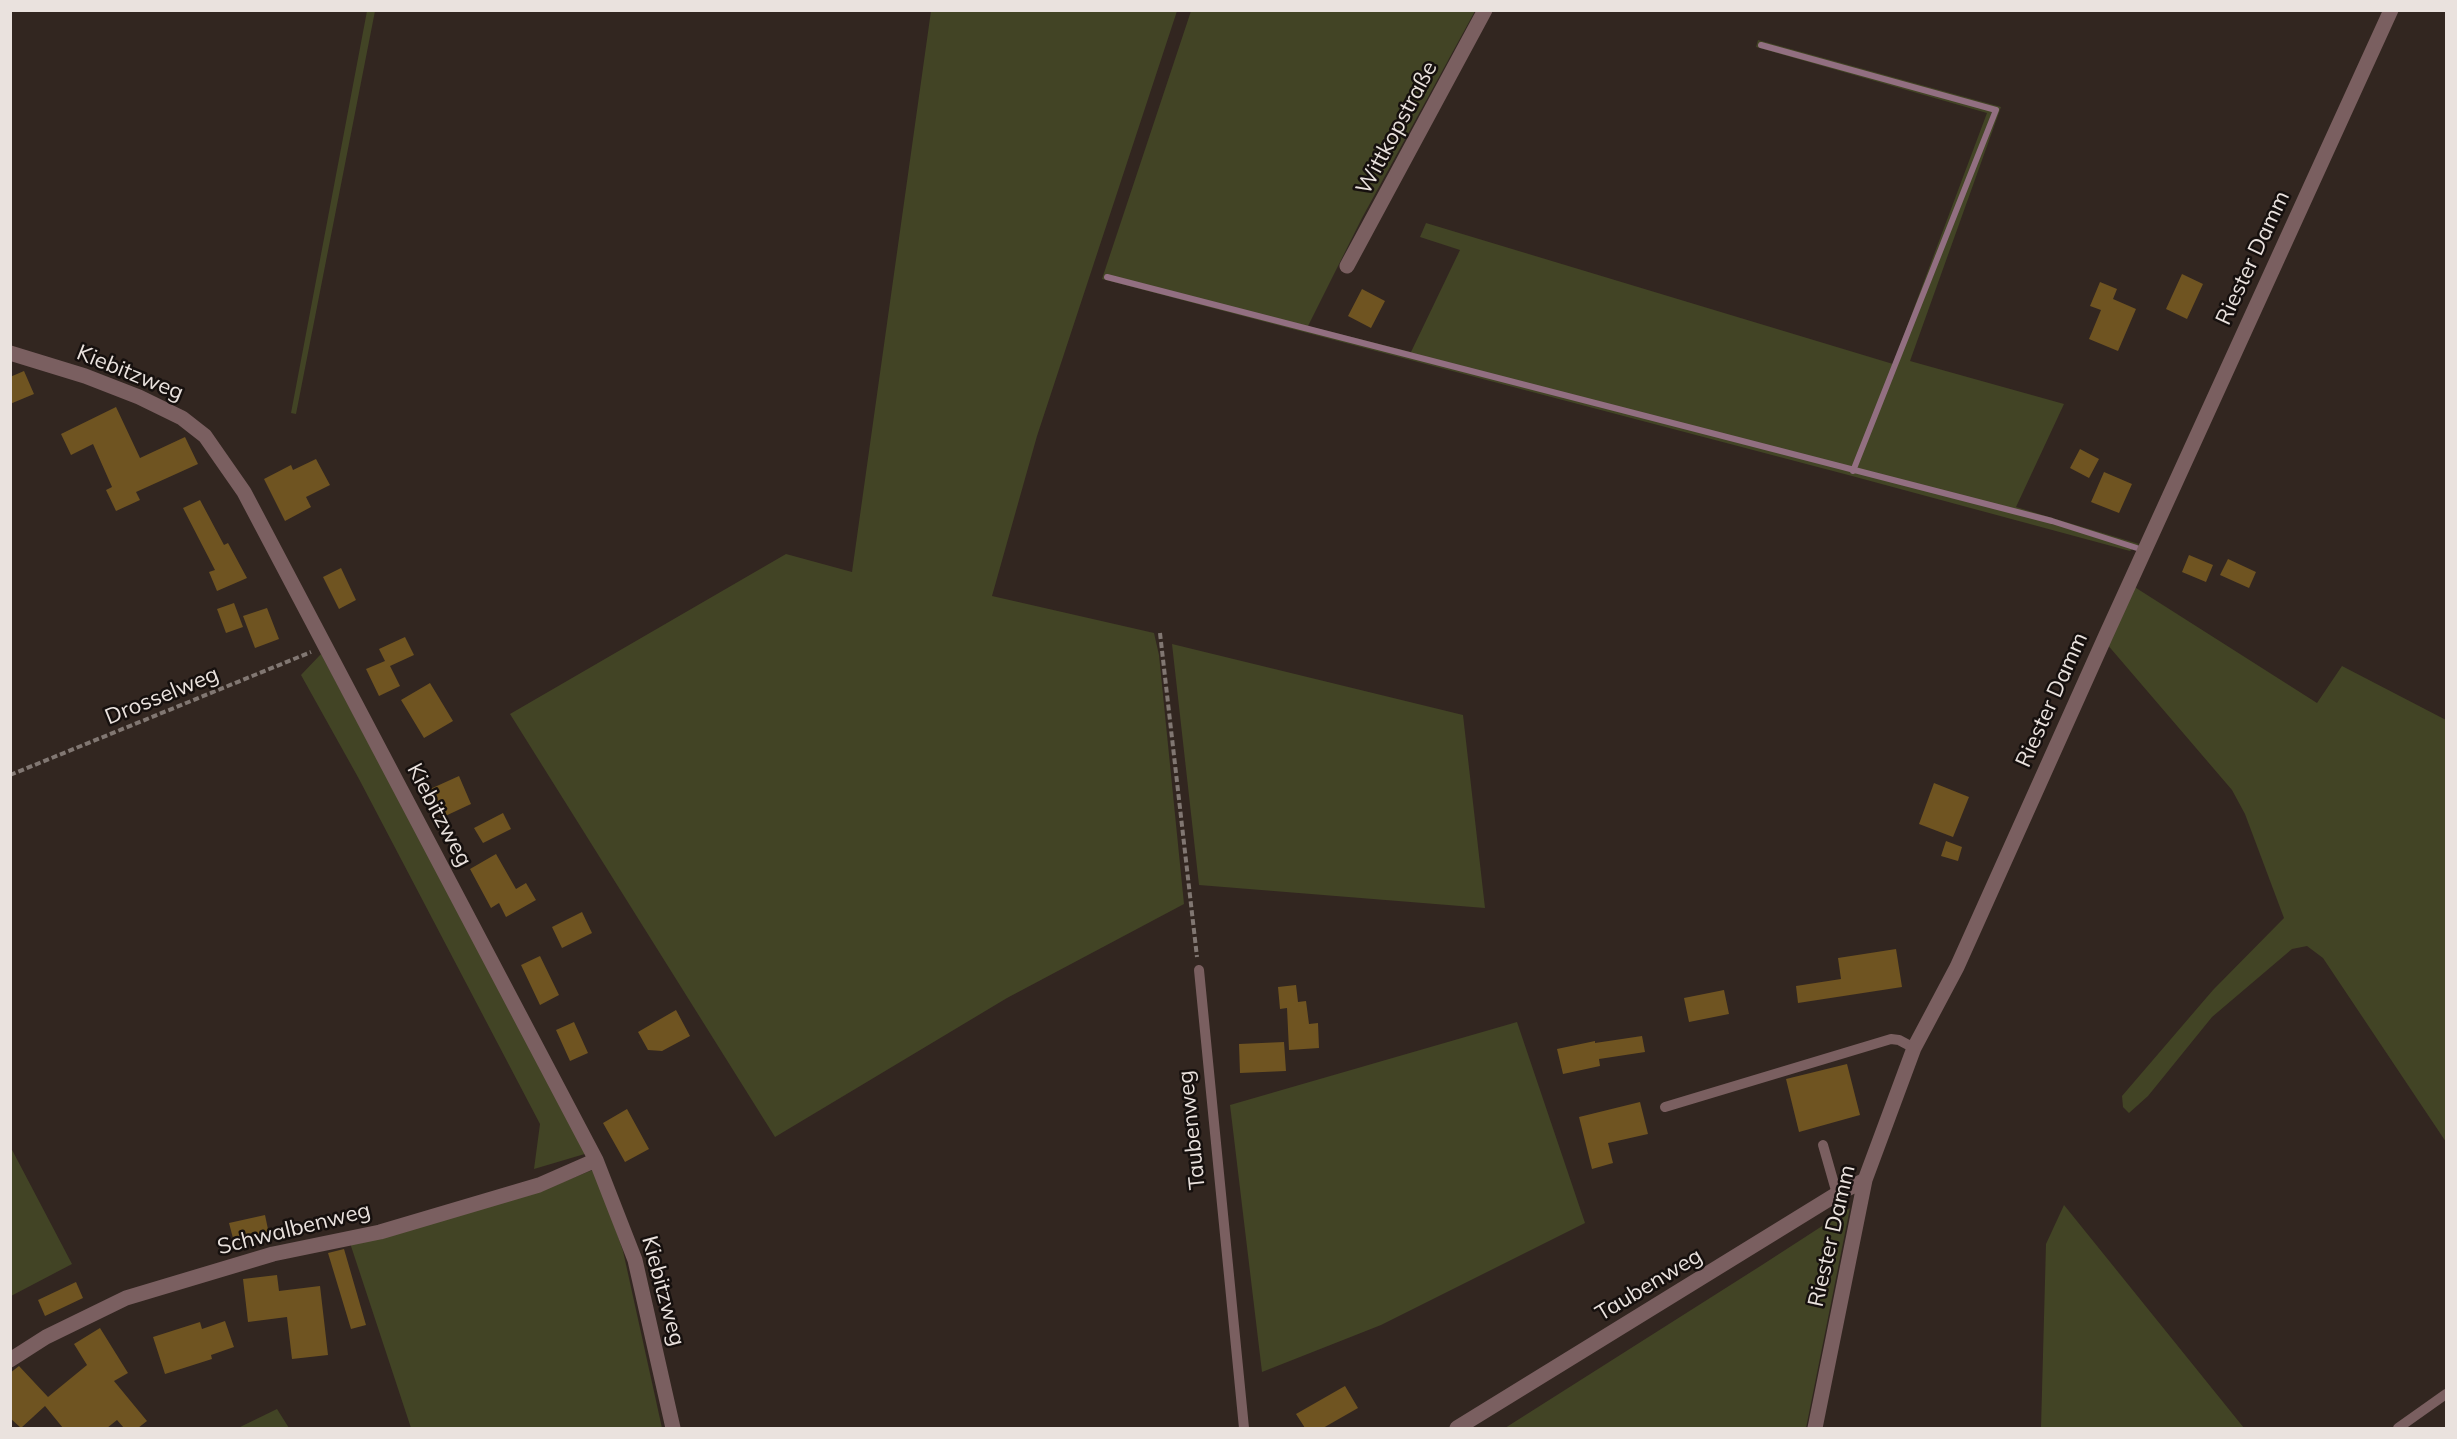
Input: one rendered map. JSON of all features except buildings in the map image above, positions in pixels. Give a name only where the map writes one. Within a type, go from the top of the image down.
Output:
[{"type":"street","name":"Wittkopstraße","points":[[1347,266],[1485,10]]},
{"type":"street","name":"Riester Damm","points":[[1815,1428],[1865,1179],[1914,1048],[1957,967],[2391,10]]},
{"type":"street","name":"Kiebitzweg","points":[[10,353],[85,376],[139,397],[182,418],[205,436],[244,492],[596,1160],[636,1260],[673,1428]]},
{"type":"street","name":"Schwalbenweg","points":[[10,1360],[46,1337],[126,1299],[273,1254],[380,1232],[539,1185],[596,1160]]},
{"type":"street","name":"Taubenweg","points":[[1457,1428],[1865,1179]]},
{"type":"lane","name":"Taubenweg","points":[[1199,970],[1244,1428]]},
{"type":"lane","points":[[1665,1107],[1891,1039],[1899,1040],[1914,1048]]},
{"type":"lane","points":[[1823,1145],[1837,1194]]},
{"type":"lane","points":[[2398,1428],[2446,1394]]},
{"type":"path","points":[[1160,633],[1199,970]]},
{"type":"path","name":"Drosselweg","points":[[10,775],[325,646]]},
{"type":"green space","points":[[367,11],[375,11],[296,414],[291,413]]},
{"type":"green space","points":[[931,11],[1177,11],[1037,436],[992,596],[1154,633],[1159,655],[1184,904],[1007,998],[775,1137],[510,714],[786,554],[852,572]]},
{"type":"green space","points":[[1191,11],[1475,11],[1362,218],[1308,326],[1411,352],[1460,250],[1420,237],[1426,223],[1893,364],[1987,113],[1756,47],[1758,40],[2001,107],[1910,361],[2064,404],[2016,507],[2139,544],[2130,551],[1102,279]]},
{"type":"green space","points":[[2133,586],[2317,703],[2342,666],[2446,720],[2446,1142],[2323,958],[2307,946],[2292,949],[2212,1017],[2148,1096],[2129,1113],[2123,1107],[2122,1096],[2213,990],[2284,918],[2245,814],[2232,790],[2106,643]]},
{"type":"green space","points":[[1172,644],[1463,715],[1485,908],[1199,885]]},
{"type":"green space","points":[[321,654],[588,1153],[534,1169],[540,1124],[359,779],[301,675]]},
{"type":"green space","points":[[1517,1022],[1585,1223],[1381,1325],[1262,1372],[1230,1105]]},
{"type":"green space","points":[[10,1146],[72,1264],[11,1296],[10,1296]]},
{"type":"green space","points":[[595,1169],[623,1251],[662,1428],[411,1428],[350,1243],[533,1194]]},
{"type":"green space","points":[[2064,1205],[2244,1428],[2041,1428],[2046,1244]]},
{"type":"green space","points":[[1850,1208],[1806,1428],[1505,1428],[1762,1265]]},
{"type":"green space","points":[[277,1409],[289,1428],[238,1428]]},
{"type":"waterway","points":[[1761,45],[1996,110],[1853,471]]},
{"type":"waterway","points":[[1107,277],[2052,521],[2140,549]]}]
